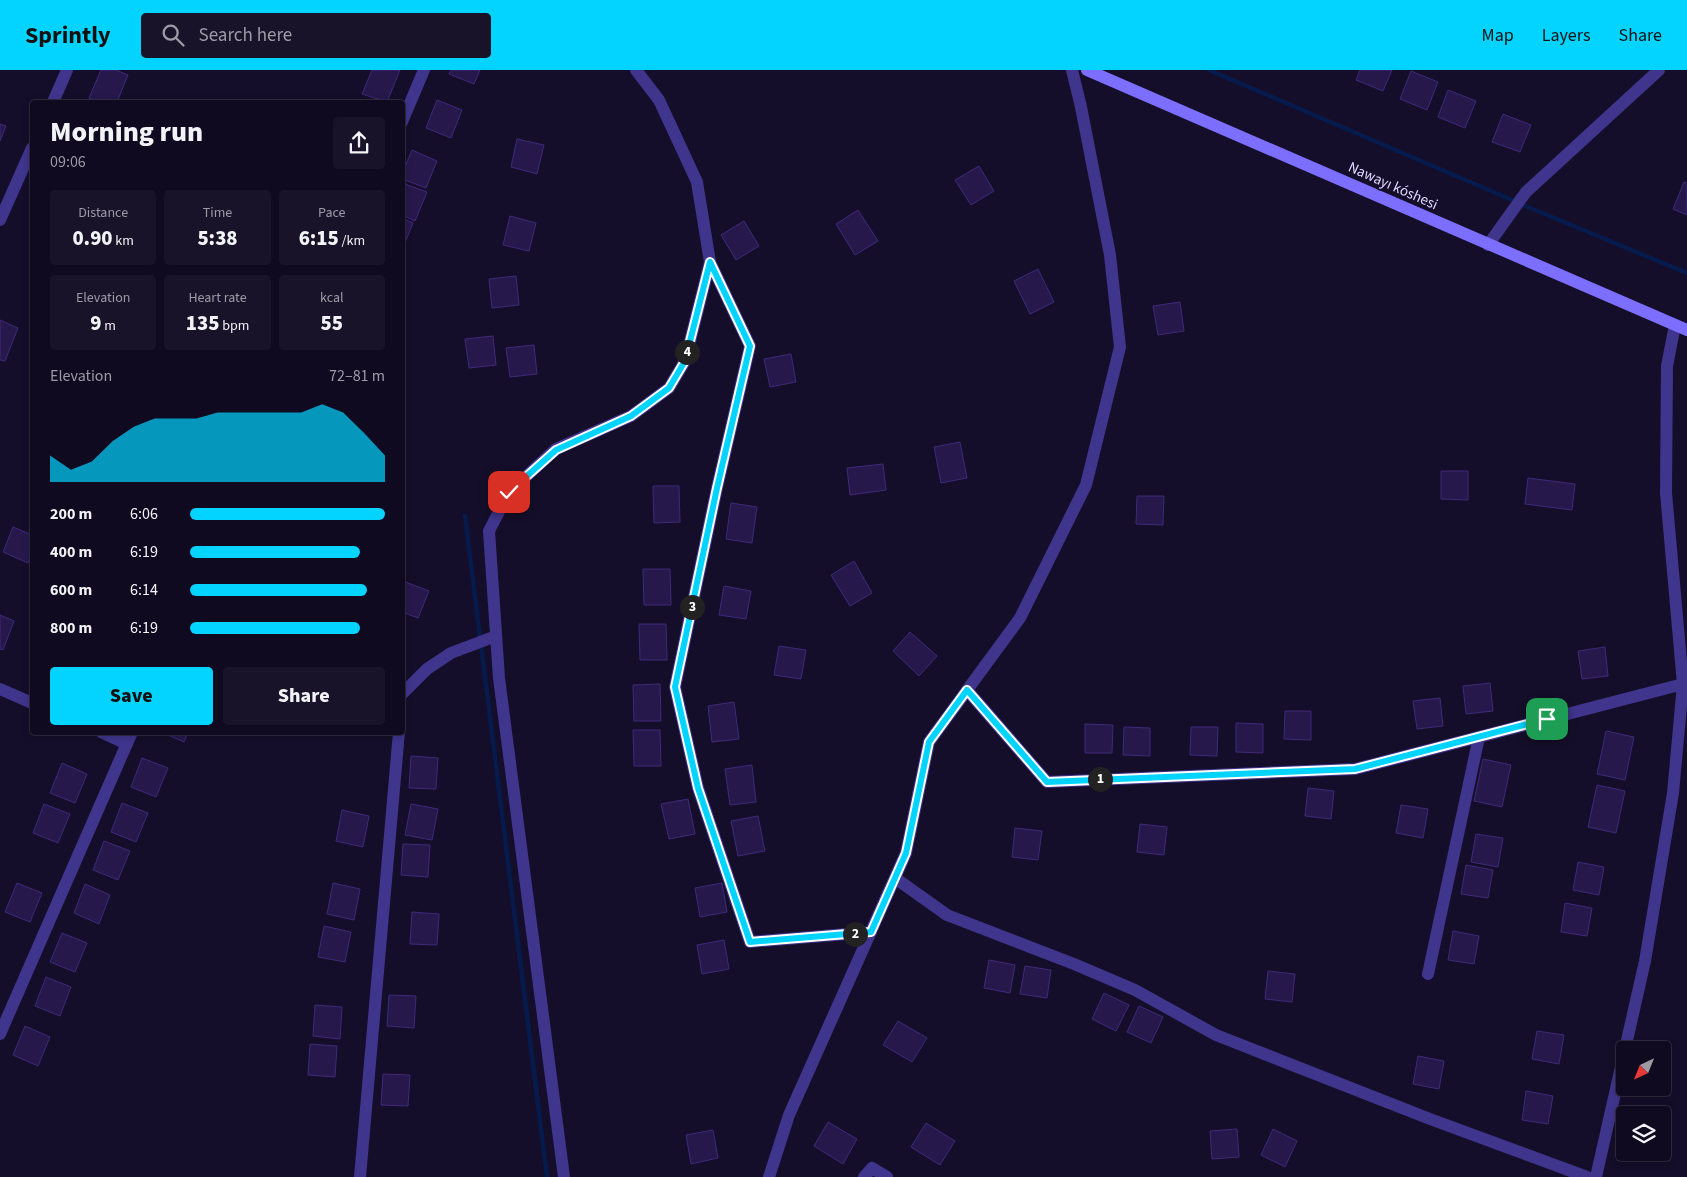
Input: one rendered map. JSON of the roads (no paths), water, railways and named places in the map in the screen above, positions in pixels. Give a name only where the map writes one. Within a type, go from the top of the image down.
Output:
[{"type":"main road","name":"Nawayı kóshesi","points":[[1086,70],[1687,330]]},
{"type":"street","points":[[54,100],[67,70]]},
{"type":"street","points":[[405,115],[424,70]]},
{"type":"street","points":[[636,70],[659,100],[697,182],[710,262],[750,346],[717,488],[675,687],[698,788],[750,942],[871,932]]},
{"type":"street","points":[[769,1177],[789,1116],[906,853],[929,742],[1020,618],[1086,485],[1120,347],[1110,255],[1082,108],[1072,70]]},
{"type":"street","points":[[1488,244],[1526,192],[1659,70]]},
{"type":"street","points":[[0,220],[30,152]]},
{"type":"street","points":[[564,1177],[499,678],[489,531],[509,492],[556,450],[631,416],[669,388],[685,361],[710,262]]},
{"type":"street","points":[[1596,1177],[1646,961],[1673,793],[1683,684],[1666,493],[1667,366],[1675,325]]},
{"type":"street","points":[[405,691],[427,669],[451,653],[496,636]]},
{"type":"street","points":[[967,690],[1047,782],[1355,769],[1683,684]]},
{"type":"street","points":[[0,689],[30,702]]},
{"type":"street","points":[[0,1034],[130,738],[116,735]]},
{"type":"street","points":[[360,1177],[399,735]]},
{"type":"street","points":[[1428,974],[1479,737]]},
{"type":"street","points":[[895,878],[947,915],[1074,964],[1135,990],[1216,1035],[1430,1119],[1587,1177]]},
{"type":"street","points":[[864,1177],[872,1168],[888,1177]]},
{"type":"waterway","points":[[1209,70],[1512,200]]},
{"type":"waterway","points":[[1523,205],[1687,273]]},
{"type":"waterway","points":[[465,516],[547,1177]]}]
